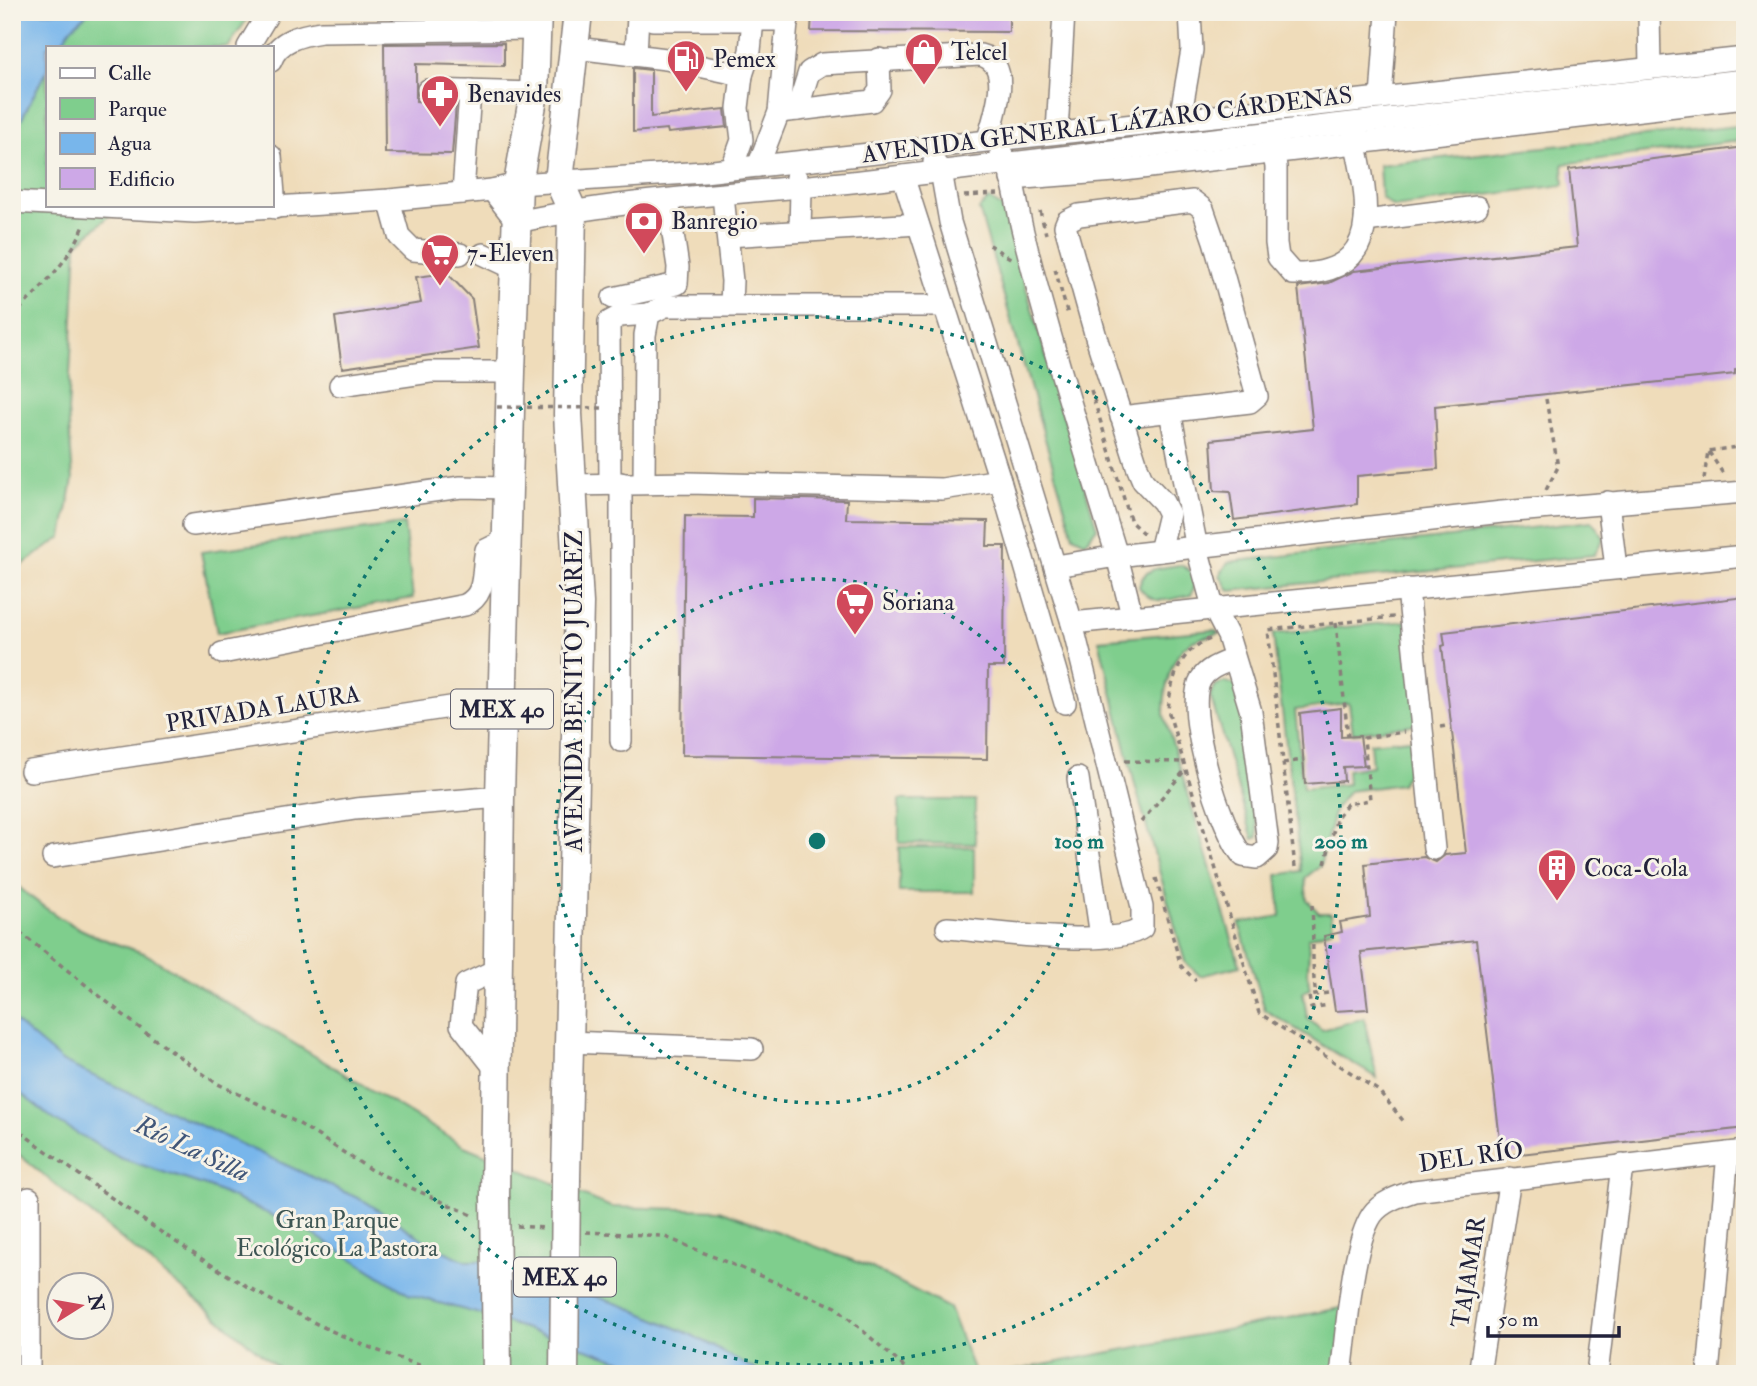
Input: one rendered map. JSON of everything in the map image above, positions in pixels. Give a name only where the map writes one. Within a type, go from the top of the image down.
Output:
[{"type":"main road","points":[[559,181],[578,12]]},
{"type":"main road","name":"MEX 40","points":[[497,1374],[488,1207],[497,1071],[507,488],[517,222],[505,187],[534,93],[537,20]]},
{"type":"main road","name":"AVENIDA BENITO JUÁREZ","points":[[559,181],[572,210],[568,414],[579,615],[568,1042],[564,1374]]},
{"type":"street","points":[[249,46],[269,12]]},
{"type":"street","points":[[1057,132],[1064,12]]},
{"type":"street","points":[[1180,119],[1192,50],[1191,12]]},
{"type":"street","points":[[1381,98],[1387,12]]},
{"type":"street","points":[[1649,12],[1650,68]]},
{"type":"street","points":[[636,55],[637,14],[653,20],[788,16],[788,111]]},
{"type":"street","points":[[732,168],[742,140],[738,108],[742,75],[750,51],[753,19]]},
{"type":"street","points":[[273,58],[280,47],[309,34],[434,20],[537,20]]},
{"type":"street","points":[[576,48],[636,55],[742,75]]},
{"type":"street","points":[[758,166],[814,67],[840,61],[979,55],[991,60],[998,76],[1000,95],[988,139],[1011,178],[1036,285],[1132,615]]},
{"type":"street","name":"AVENIDA GENERAL LÁZARO CÁRDENAS","points":[[55,206],[90,209],[275,208],[389,200],[559,181],[758,166],[1745,58]]},
{"type":"street","points":[[788,111],[872,101],[881,82],[879,60]]},
{"type":"street","name":"AVENIDA GENERAL LÁZARO CÁRDENAS","points":[[517,222],[572,210],[801,188],[941,171],[1011,178],[1055,156],[1269,130],[1745,80]]},
{"type":"street","points":[[428,90],[534,93]]},
{"type":"street","points":[[463,193],[470,92]]},
{"type":"street","points":[[1011,178],[1274,153],[1745,98]]},
{"type":"street","points":[[1269,130],[1274,153],[1278,257],[1293,274],[1328,269],[1350,259],[1363,240],[1365,221],[1351,121]]},
{"type":"street","points":[[1055,156],[1128,133],[1138,124],[1125,125]]},
{"type":"street","points":[[922,146],[941,171],[950,222],[1056,566],[1144,921],[1142,928],[1135,933],[1101,937],[947,928]]},
{"type":"street","points":[[789,162],[801,188],[800,230]]},
{"type":"street","points":[[903,176],[1000,480],[1065,703]]},
{"type":"street","points":[[273,182],[275,208]]},
{"type":"street","points":[[723,196],[731,305]]},
{"type":"street","points":[[389,200],[399,236],[413,250],[460,254]]},
{"type":"street","points":[[613,298],[677,284],[678,267],[668,201]]},
{"type":"street","points":[[1121,417],[1250,402],[1257,396],[1214,241],[1203,209],[1194,201],[1079,215],[1067,221],[1066,235],[1121,417],[1143,481],[1164,504],[1169,521],[1160,551]]},
{"type":"street","name":"AVENIDA GENERAL LÁZARO CÁRDENAS","points":[[12,202],[46,205]]},
{"type":"street","points":[[1365,221],[1477,207]]},
{"type":"street","points":[[728,236],[918,224]]},
{"type":"street","points":[[483,254],[515,269]]},
{"type":"street","points":[[621,741],[616,483],[609,322],[620,316],[649,314],[664,306],[943,306]]},
{"type":"street","points":[[644,483],[643,409],[649,314]]},
{"type":"street","points":[[340,385],[430,372],[511,372]]},
{"type":"street","points":[[1170,412],[1197,548],[1213,607],[1228,636],[1251,712],[1267,830],[1267,849],[1258,858],[1242,856],[1230,838],[1211,776],[1197,714],[1196,694],[1201,679],[1211,668],[1233,659]]},
{"type":"street","points":[[572,485],[644,483],[942,489],[1000,480]]},
{"type":"street","points":[[193,525],[461,487],[507,488]]},
{"type":"street","points":[[1056,566],[1160,551],[1608,502],[1745,492]]},
{"type":"street","points":[[1164,504],[1186,500]]},
{"type":"street","points":[[1608,502],[1616,568]]},
{"type":"street","points":[[222,653],[466,605],[475,600],[481,592],[486,550],[498,544],[506,551]]},
{"type":"street","points":[[1072,623],[1745,556]]},
{"type":"street","points":[[1408,589],[1434,849]]},
{"type":"street","name":"PRIVADA LAURA","points":[[31,771],[503,699]]},
{"type":"street","points":[[1078,778],[1101,937]]},
{"type":"street","points":[[53,857],[355,809],[500,797]]},
{"type":"street","points":[[568,1042],[752,1049]]},
{"type":"street","points":[[1708,1374],[1736,1152]]},
{"type":"street","name":"DEL RÍO","points":[[1341,1374],[1360,1248],[1373,1213],[1393,1198],[1414,1191],[1510,1178],[1736,1152]]},
{"type":"street","points":[[1597,1374],[1622,1165]]},
{"type":"street","name":"TAJAMAR","points":[[1479,1374],[1510,1178]]},
{"type":"street","points":[[29,1198],[29,1374]]},
{"type":"path","points":[[946,198],[1011,178]]},
{"type":"path","points":[[12,317],[50,279],[77,243],[90,209]]},
{"type":"path","points":[[989,245],[1018,263]]},
{"type":"path","points":[[1538,495],[1548,489],[1558,467],[1546,399]]},
{"type":"path","points":[[496,407],[603,408]]},
{"type":"path","points":[[1708,451],[1745,446]]},
{"type":"path","points":[[1708,451],[1727,480]]},
{"type":"path","points":[[1691,481],[1704,480],[1708,451]]},
{"type":"path","points":[[1295,867],[1268,630],[1403,615]]},
{"type":"path","points":[[1336,623],[1348,737]]},
{"type":"path","points":[[1217,638],[1198,644],[1181,662],[1174,675],[1168,710],[1259,1013],[1379,1091],[1405,1123]]},
{"type":"path","points":[[1325,864],[1337,817],[1347,804],[1370,800],[1364,738],[1452,725]]},
{"type":"path","points":[[1283,763],[1303,760]]},
{"type":"path","points":[[1126,773],[1123,761],[1183,762]]},
{"type":"path","points":[[1137,810],[1141,823],[1185,770]]},
{"type":"path","points":[[1156,875],[1181,965],[1196,981]]},
{"type":"path","points":[[1312,905],[1316,954],[1311,970],[1316,995]]},
{"type":"path","points":[[12,926],[146,1032],[216,1083],[298,1123],[371,1170],[488,1207]]},
{"type":"path","points":[[1328,993],[1309,996],[1311,1008],[1329,1005]]},
{"type":"path","points":[[12,1126],[153,1228],[221,1270],[360,1344],[434,1372],[451,1374]]},
{"type":"path","points":[[506,1225],[547,1228]]},
{"type":"path","points":[[575,1231],[663,1236],[836,1307],[912,1374]]},
{"type":"green space","points":[[12,12],[252,12],[229,46],[46,46],[46,206],[121,206],[77,244],[68,411],[73,480],[62,537],[12,572]]},
{"type":"green space","points":[[1745,125],[1745,140],[1563,164],[1564,185],[1393,207],[1381,197],[1379,165]]},
{"type":"green space","points":[[989,199],[1002,207],[1097,528],[1085,542],[1073,536],[979,209]]},
{"type":"green space","points":[[1592,521],[1604,538],[1594,555],[1229,591],[1220,575],[1228,562]]},
{"type":"green space","points":[[404,524],[413,598],[217,633],[201,552]]},
{"type":"green space","points":[[1180,565],[1194,577],[1195,585],[1191,595],[1156,600],[1144,594],[1139,587],[1141,580],[1149,572]]},
{"type":"green space","points":[[1407,621],[1418,724],[1353,733],[1349,703],[1295,710],[1303,789],[1348,784],[1347,770],[1372,766],[1370,743],[1421,738],[1417,754],[1401,784],[1349,791],[1335,809],[1320,866],[1305,878],[1307,900],[1319,913],[1331,913],[1333,929],[1308,938],[1310,989],[1303,992],[1307,1017],[1322,1030],[1364,1018],[1377,1078],[1265,1010],[1239,923],[1281,916],[1277,875],[1301,871],[1273,634]]},
{"type":"green space","points":[[1214,630],[1219,633],[1191,642],[1178,656],[1169,675],[1164,706],[1164,715],[1240,966],[1200,976],[1185,962],[1135,785],[1099,640]]},
{"type":"green space","points":[[1225,682],[1236,685],[1244,693],[1258,837],[1253,839],[1210,695],[1216,685]]},
{"type":"green space","points":[[899,800],[975,800],[975,844],[899,843]]},
{"type":"green space","points":[[899,847],[974,847],[974,892],[899,892]]},
{"type":"green space","name":"Gran Parque Ecológico La Pastora","points":[[12,881],[43,906],[73,925],[144,953],[464,1146],[611,1207],[720,1210],[870,1267],[949,1308],[975,1374],[286,1374],[12,1149]]},
{"type":"green space","points":[[1351,1306],[1341,1374],[996,1374]]},
{"type":"water","points":[[25,12],[89,12],[71,28],[60,46],[46,46],[46,71],[12,138],[12,28]]},
{"type":"water","name":"Río La Silla","points":[[12,1019],[63,1062],[366,1202],[435,1247],[466,1261],[491,1261],[627,1307],[690,1334],[763,1374],[647,1374],[628,1363],[487,1316],[410,1295],[311,1233],[209,1187],[120,1158],[56,1121],[12,1087]]},
{"type":"building","points":[[812,12],[1009,12],[1009,32],[811,31]]},
{"type":"building","points":[[504,43],[504,66],[416,64],[416,101],[456,104],[452,154],[385,153],[384,44]]},
{"type":"building","points":[[633,68],[651,70],[651,117],[725,109],[727,127],[668,133],[667,129],[633,132]]},
{"type":"building","points":[[1745,147],[1745,368],[1735,370],[1735,374],[1435,406],[1438,469],[1357,476],[1357,504],[1234,520],[1230,492],[1214,491],[1211,440],[1313,429],[1298,287],[1329,283],[1354,271],[1577,247],[1569,170]]},
{"type":"building","points":[[447,273],[472,299],[479,348],[342,368],[335,317],[421,303],[416,277]]},
{"type":"building","points":[[753,498],[847,500],[846,519],[988,521],[987,546],[1005,546],[1004,667],[988,667],[987,759],[682,755],[685,516],[753,517]]},
{"type":"building","name":"Coca-Cola","points":[[1745,597],[1745,1128],[1502,1156],[1476,940],[1361,952],[1368,1009],[1335,1011],[1324,936],[1342,932],[1340,922],[1370,917],[1365,864],[1424,857],[1436,862],[1445,855],[1466,853],[1442,646],[1445,645],[1443,632]]},
{"type":"building","points":[[1341,708],[1341,737],[1360,736],[1364,766],[1343,767],[1344,781],[1305,784],[1300,713]]},
{"type":"place","name":"Telcel","points":[[924,86]]},
{"type":"place","name":"Pemex","points":[[686,93]]},
{"type":"place","name":"Benavides","points":[[440,128]]},
{"type":"place","name":"Banregio","points":[[644,255]]},
{"type":"place","name":"7-Eleven","points":[[440,287]]},
{"type":"place","name":"Soriana","points":[[855,636]]},
{"type":"place","name":"Coca-Cola","points":[[1557,902]]}]
